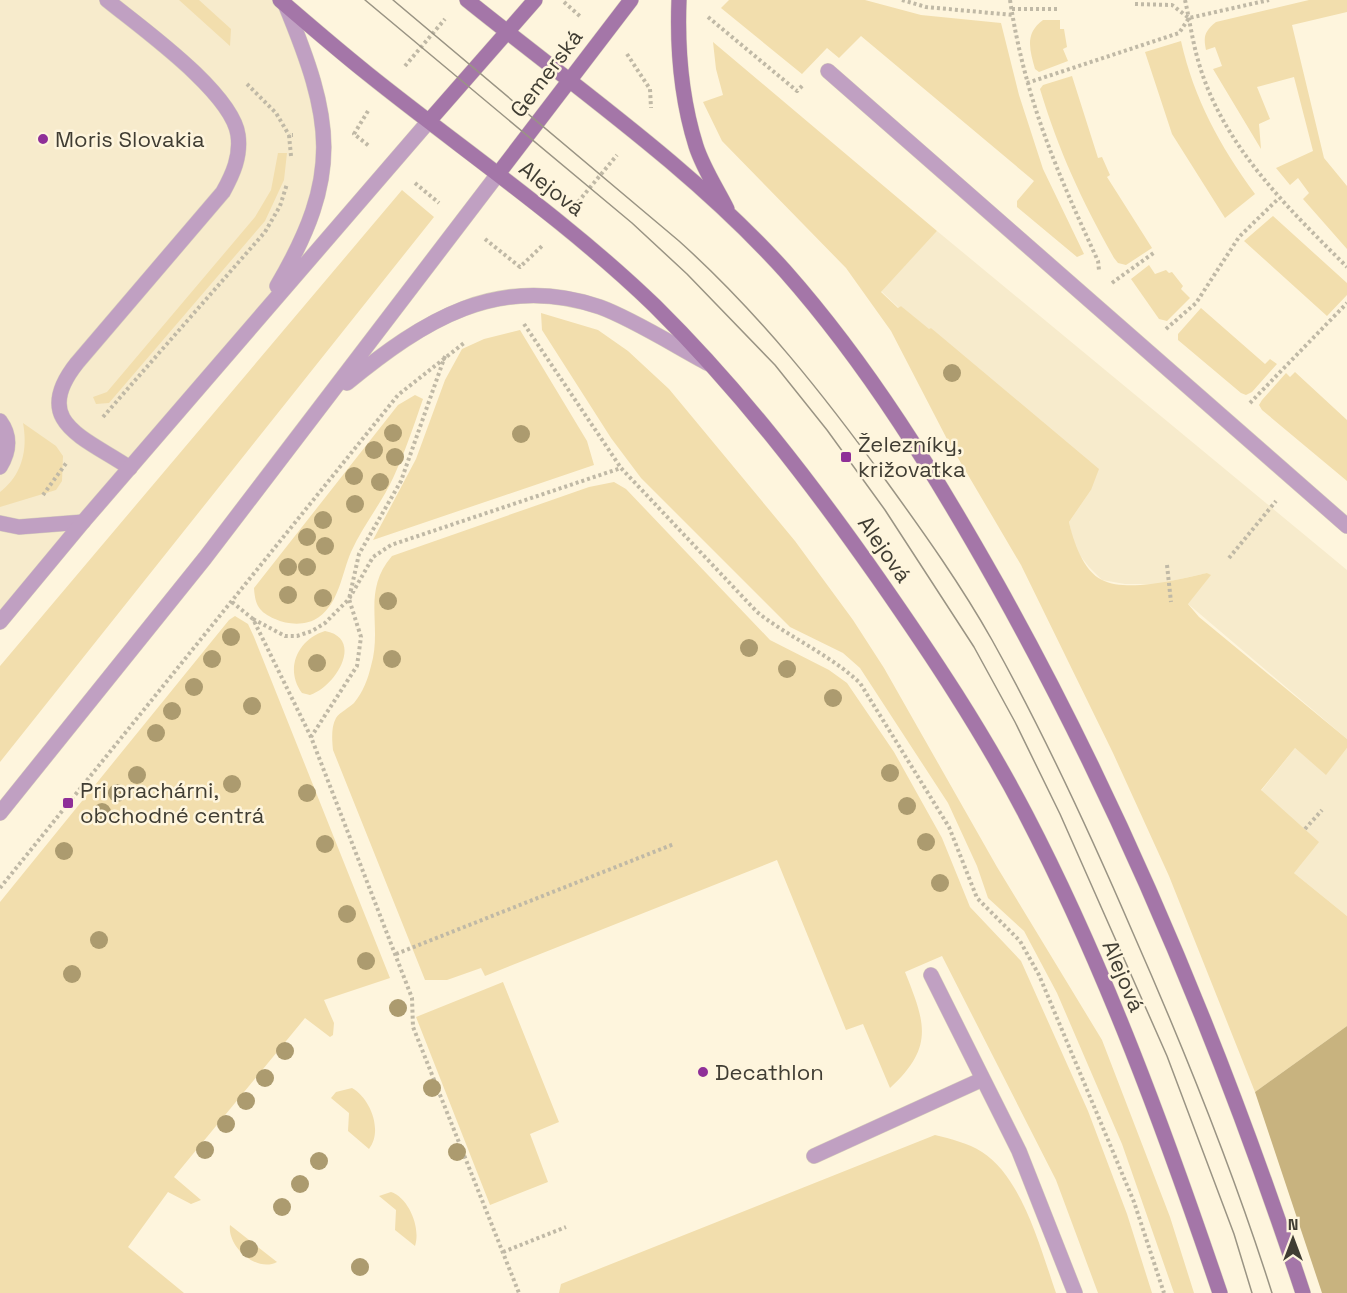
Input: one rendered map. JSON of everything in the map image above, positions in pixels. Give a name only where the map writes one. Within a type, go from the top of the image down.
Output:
[{"type":"street","points":[[107,0],[200,78],[232,117],[238,134],[238,152],[234,172],[223,192],[61,384],[57,403],[61,416],[85,438],[130,468]]},
{"type":"street","points":[[467,0],[651,146],[730,217],[783,270],[875,386],[946,496],[1037,655],[1114,812],[1200,1010],[1260,1165],[1302,1293]]},
{"type":"street","points":[[0,622],[259,317],[535,0]]},
{"type":"street","name":"Gemerská","points":[[498,174],[631,0]]},
{"type":"street","points":[[679,0],[677,52],[687,108],[697,148],[730,217]]},
{"type":"street","points":[[259,317],[305,236],[323,177],[319,98],[308,61],[282,2]]},
{"type":"street","name":"Alejová","points":[[282,2],[368,74],[561,222],[651,303],[715,366],[777,440],[900,609],[975,724],[1025,813],[1058,880],[1136,1063],[1184,1187],[1220,1293]]},
{"type":"street","points":[[828,71],[1347,526]]},
{"type":"street","points":[[0,813],[174,599],[329,399],[498,174]]},
{"type":"street","points":[[329,399],[387,351],[427,324],[480,304],[522,295],[565,298],[602,308],[715,366]]},
{"type":"street","points":[[0,421],[6,429],[8,441],[0,467]]},
{"type":"street","points":[[0,523],[19,527],[83,522]]},
{"type":"street","points":[[931,975],[1019,1151],[1075,1293]]},
{"type":"street","points":[[814,1156],[983,1079]]},
{"type":"path","points":[[902,0],[926,7],[1012,12],[1059,9]]},
{"type":"path","points":[[1010,0],[1027,83],[1055,167],[1098,261],[1105,312]]},
{"type":"path","points":[[1185,0],[1200,68],[1215,104],[1233,136],[1278,199],[1347,267]]},
{"type":"path","points":[[1027,83],[1179,33],[1189,18],[1269,0]]},
{"type":"path","points":[[1136,4],[1172,5],[1189,18]]},
{"type":"path","points":[[705,14],[797,91],[810,77],[828,71]]},
{"type":"path","points":[[291,164],[289,135],[354,134]]},
{"type":"path","points":[[19,527],[85,438],[265,232],[280,206],[290,175]]},
{"type":"path","points":[[1167,328],[1196,303],[1239,237],[1278,199]]},
{"type":"path","points":[[1126,272],[1155,252]]},
{"type":"path","points":[[520,267],[524,324],[621,468],[757,612],[780,631],[840,664],[860,683],[949,827],[977,898],[1020,941],[1039,975],[1134,1202],[1164,1293]]},
{"type":"path","points":[[1232,424],[1281,369],[1347,303]]},
{"type":"path","points":[[513,324],[524,324]]},
{"type":"path","points":[[0,888],[398,394],[445,356],[471,339]]},
{"type":"path","points":[[311,737],[357,666],[361,637],[350,599],[359,554],[401,481],[445,356]]},
{"type":"path","points":[[231,602],[253,619],[285,636],[297,636],[325,623],[350,599],[373,557],[391,545],[621,468]]},
{"type":"path","points":[[1230,558],[1271,508]]},
{"type":"path","points":[[1167,565],[1171,602]]},
{"type":"path","points":[[253,619],[311,737],[412,998],[413,1027],[519,1293]]},
{"type":"path","points":[[1305,830],[1322,810]]},
{"type":"path","points":[[396,954],[674,844]]},
{"type":"path","points":[[503,1252],[566,1227]]},
{"type":"shaded area","points":[[0,0],[280,0],[308,61],[324,163],[305,236],[259,317],[0,622]]},
{"type":"shaded area","points":[[179,0],[199,0],[231,29],[230,46]]},
{"type":"shaded area","points":[[729,0],[865,0],[921,15],[1001,23],[1019,95],[1043,169],[1084,254],[1077,257],[1017,207],[1017,201],[1034,181],[861,36],[839,58],[827,48],[802,74],[721,8]]},
{"type":"shaded area","points":[[1309,0],[1347,0],[1347,12],[1292,25],[1324,158],[1347,186],[1347,249],[1303,199],[1309,193],[1298,178],[1290,185],[1276,168],[1313,151],[1294,77],[1257,87],[1270,119],[1259,124],[1261,149],[1213,69],[1222,66],[1215,47],[1206,50],[1205,45],[1206,34],[1216,22]]},
{"type":"shaded area","points":[[1043,20],[1060,20],[1060,29],[1064,29],[1067,47],[1063,49],[1068,61],[1039,72],[1035,69],[1030,43],[1033,31]]},
{"type":"shaded area","points":[[1181,41],[1193,83],[1210,121],[1230,158],[1255,194],[1225,218],[1172,134],[1145,52]]},
{"type":"shaded area","points":[[713,42],[937,231],[881,292],[898,308],[901,306],[929,329],[931,328],[1099,469],[1091,490],[1069,522],[1076,546],[1089,570],[1102,580],[1126,585],[1154,584],[1207,573],[1211,575],[1188,604],[1199,617],[1347,739],[1347,748],[1326,775],[1295,748],[1261,790],[1319,842],[1294,873],[1347,916],[1347,1026],[1255,1092],[1169,876],[1113,753],[1021,565],[948,441],[891,331],[846,268],[722,141],[703,102],[723,95],[716,69]]},
{"type":"shaded area","points":[[1072,76],[1098,158],[1102,157],[1110,175],[1107,177],[1152,248],[1126,265],[1118,263],[1114,258],[1082,196],[1063,155],[1040,89],[1043,85]]},
{"type":"shaded area","points":[[278,153],[287,153],[284,180],[265,221],[109,403],[96,404],[93,397],[107,392],[255,217],[271,190]]},
{"type":"shaded area","points":[[402,190],[434,217],[0,762],[0,666]]},
{"type":"shaded area","points":[[1273,216],[1347,283],[1347,295],[1327,316],[1244,241]]},
{"type":"shaded area","points":[[937,231],[1347,570],[1347,739],[1187,603],[1210,575],[1207,573],[1158,584],[1125,584],[1102,580],[1089,567],[1075,549],[1069,522],[1091,490],[931,328],[929,330],[901,306],[899,308],[881,291]]},
{"type":"shaded area","points":[[1149,265],[1155,274],[1166,270],[1169,273],[1172,272],[1183,286],[1181,289],[1190,298],[1167,321],[1159,319],[1131,279]]},
{"type":"shaded area","points":[[1201,308],[1265,364],[1270,359],[1277,364],[1252,392],[1246,395],[1241,393],[1178,340],[1178,334]]},
{"type":"shaded area","points":[[541,313],[598,330],[628,351],[669,389],[795,541],[853,620],[884,668],[997,867],[1102,1040],[1170,1217],[1194,1293],[1174,1293],[1122,1144],[1057,993],[1024,931],[988,898],[977,866],[948,803],[860,668],[843,653],[790,627],[641,478],[611,438],[542,330]]},
{"type":"shaded area","points":[[520,330],[587,441],[594,465],[373,540],[416,459],[445,380],[462,349],[484,339]]},
{"type":"shaded area","points":[[1295,372],[1347,420],[1347,481],[1262,410],[1259,405],[1286,373],[1290,377]]},
{"type":"shaded area","points":[[415,395],[423,399],[402,458],[389,486],[351,552],[331,604],[314,620],[297,624],[265,614],[255,599],[254,588],[398,405]]},
{"type":"shaded area","points":[[23,423],[56,446],[63,456],[62,481],[56,490],[0,507],[0,492],[14,478],[22,461],[25,443]]},
{"type":"shaded area","points":[[614,482],[626,489],[770,640],[829,670],[847,683],[894,752],[942,838],[970,907],[1021,961],[1088,1111],[1127,1214],[1152,1293],[1098,1293],[1056,1180],[942,956],[905,972],[917,1005],[922,1033],[914,1060],[890,1088],[863,1024],[846,1030],[777,860],[485,976],[481,968],[447,980],[425,980],[333,750],[334,722],[357,699],[370,671],[374,651],[374,609],[377,583],[392,556],[589,487]]},
{"type":"shaded area","points":[[235,616],[248,624],[254,637],[390,978],[324,1000],[334,1023],[333,1035],[330,1037],[305,1018],[174,1177],[201,1200],[191,1204],[168,1192],[128,1247],[184,1293],[0,1293],[0,902],[229,620]]},
{"type":"shaded area","points":[[325,631],[337,635],[343,643],[345,652],[342,662],[337,673],[320,690],[310,695],[302,693],[294,674],[297,656],[307,641]]},
{"type":"shaded area","points":[[1295,748],[1326,774],[1347,748],[1347,916],[1294,873],[1261,791]]},
{"type":"shaded area","points":[[503,982],[559,1122],[530,1134],[548,1182],[490,1205],[416,1017]]},
{"type":"shaded area","points":[[1347,1026],[1347,1293],[1322,1293],[1255,1092]]},
{"type":"shaded area","points":[[352,1088],[365,1100],[373,1116],[375,1133],[369,1149],[348,1131],[349,1113],[331,1098],[336,1092]]},
{"type":"shaded area","points":[[935,1135],[965,1144],[982,1152],[996,1163],[1019,1196],[1037,1236],[1056,1293],[559,1293],[561,1284]]},
{"type":"shaded area","points":[[391,1192],[403,1200],[412,1214],[416,1231],[415,1246],[395,1230],[396,1210],[379,1196]]},
{"type":"shaded area","points":[[230,1225],[277,1262],[260,1264],[244,1256],[233,1241]]},
{"type":"tram line","points":[[365,0],[632,223],[687,274],[775,365],[827,430],[885,510],[974,647],[1015,722],[1060,814],[1167,1056],[1234,1234],[1252,1293]]},
{"type":"tram line","points":[[393,0],[708,268],[815,386],[942,559],[1012,676],[1049,748],[1100,858],[1207,1111],[1272,1293]]},
{"type":"place","name":"Moris Slovakia","points":[[43,139]]},
{"type":"place","name":"Železníky, križovatka","points":[[846,457]]},
{"type":"place","name":"Pri prachárni, obchodné centrá","points":[[68,803]]},
{"type":"place","name":"Decathlon","points":[[703,1072]]}]
